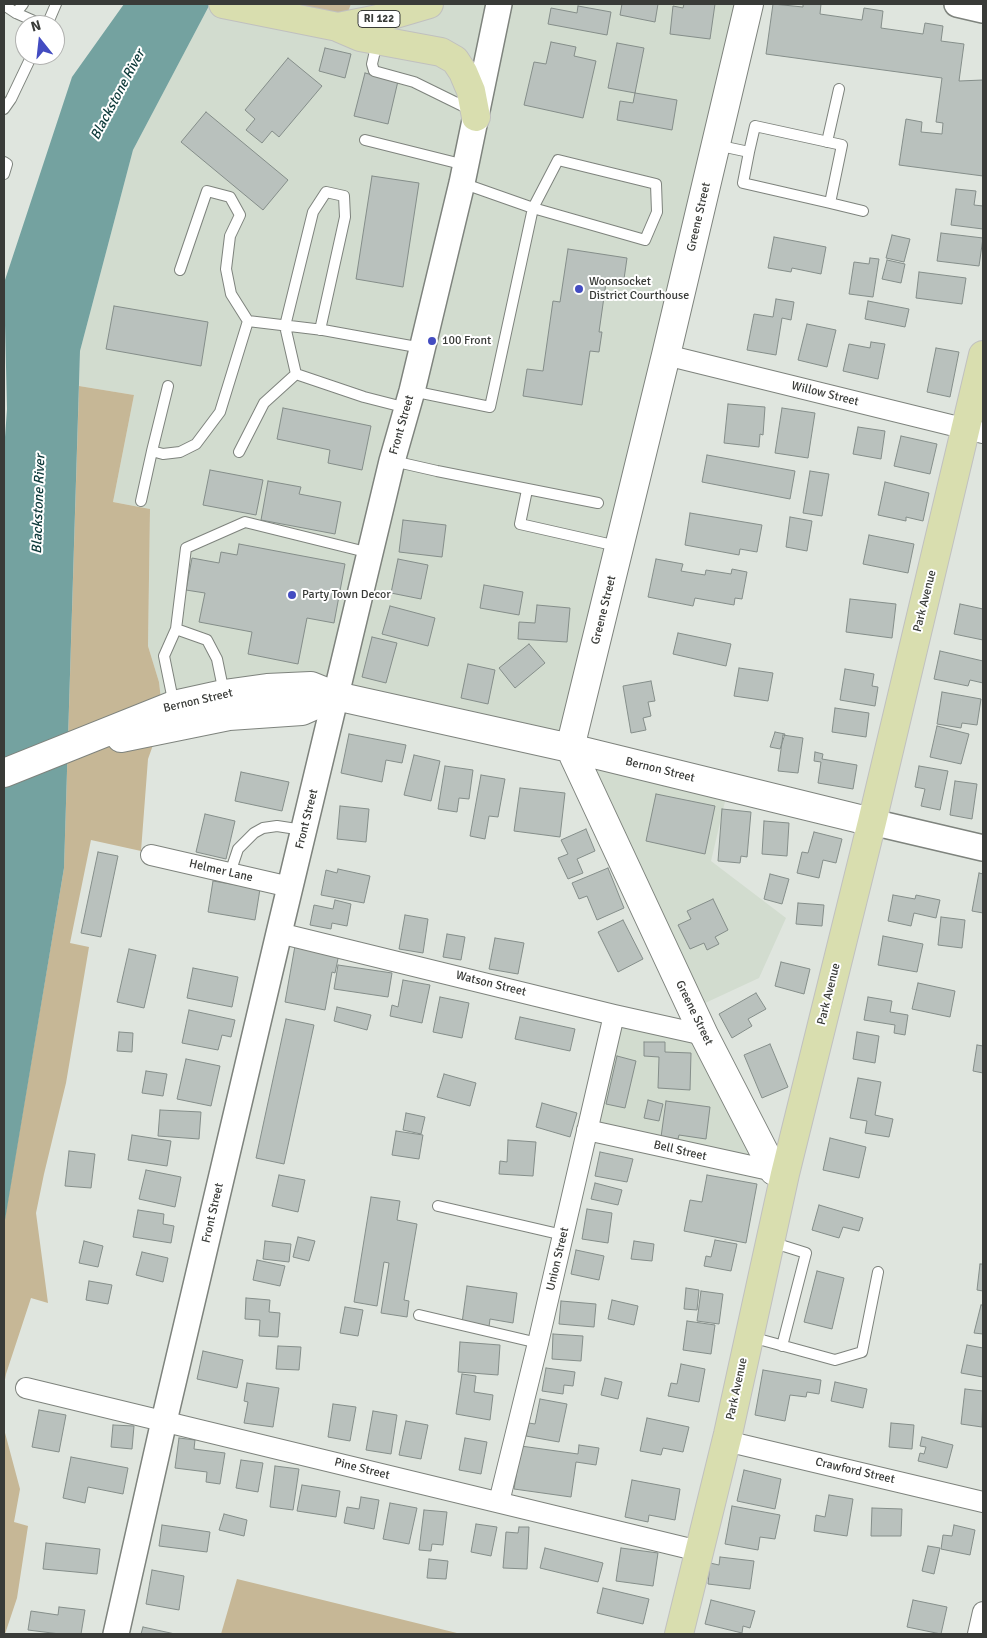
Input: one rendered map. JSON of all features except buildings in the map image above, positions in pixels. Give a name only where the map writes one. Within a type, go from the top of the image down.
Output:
[{"type":"main road","name":"RI 122","points":[[223,4],[333,26],[378,19],[429,4]]},
{"type":"main road","name":"Greene Street","points":[[749,4],[570,748],[704,1035],[779,1173]]},
{"type":"main road","points":[[333,26],[360,37],[441,52],[455,60],[463,72],[471,91],[475,114]]},
{"type":"main road","name":"Park Avenue","points":[[679,1634],[726,1441],[770,1242],[779,1173],[975,431],[983,355]]},
{"type":"main road","name":"Bernon Street","points":[[4,773],[65,749],[224,694],[267,688],[311,686],[336,696],[570,748],[872,822]]},
{"type":"main road","name":"Bernon Street","points":[[164,715],[229,716],[302,711],[336,696]]},
{"type":"street","name":"Front Street","points":[[116,1634],[164,1421],[392,460],[423,349],[464,174],[475,114],[500,4]]},
{"type":"street","points":[[957,4],[983,10]]},
{"type":"street","name":"Willow Street","points":[[666,355],[975,431]]},
{"type":"street","name":"Bernon Street","points":[[872,822],[983,848]]},
{"type":"street","name":"Helmer Lane","points":[[151,855],[290,887]]},
{"type":"street","name":"Watson Street","points":[[279,933],[614,1015],[704,1035]]},
{"type":"street","name":"Union Street","points":[[499,1502],[614,1015]]},
{"type":"street","name":"Bell Street","points":[[587,1130],[779,1173]]},
{"type":"street","name":"Pine Street","points":[[26,1388],[699,1551]]},
{"type":"street","name":"Crawford Street","points":[[726,1441],[983,1502]]},
{"type":"street","points":[[978,1634],[983,1612]]},
{"type":"lane","points":[[4,5],[20,8]]},
{"type":"lane","points":[[377,40],[372,64],[374,71],[414,82],[475,114]]},
{"type":"lane","points":[[4,109],[11,100],[27,65]]},
{"type":"lane","points":[[827,142],[838,89]]},
{"type":"lane","points":[[830,203],[842,145],[755,126],[742,183],[864,211]]},
{"type":"lane","points":[[296,374],[364,397],[490,407],[533,208],[558,160],[656,184],[657,212],[645,240],[533,208],[464,174],[365,140]]},
{"type":"lane","points":[[715,144],[749,152]]},
{"type":"lane","points":[[4,162],[7,164],[4,174]]},
{"type":"lane","points":[[152,451],[163,454],[180,452],[196,444],[220,412],[248,321],[231,294],[226,269],[230,236],[240,215],[230,196],[207,191],[180,270]]},
{"type":"lane","points":[[296,374],[286,326],[313,212],[326,192],[344,196],[345,218],[320,330]]},
{"type":"lane","points":[[248,321],[320,330],[423,349]]},
{"type":"lane","points":[[239,452],[264,403],[296,374]]},
{"type":"lane","points":[[141,501],[168,386]]},
{"type":"lane","points":[[392,460],[527,490],[598,503]]},
{"type":"lane","points":[[527,490],[520,524],[619,547]]},
{"type":"lane","points":[[164,715],[164,656],[176,629],[186,548],[245,522],[370,553]]},
{"type":"lane","points":[[176,629],[207,640],[217,660],[224,694]]},
{"type":"lane","points":[[230,873],[238,850],[247,839],[259,830],[277,826],[304,830]]},
{"type":"lane","points":[[438,1206],[563,1235]]},
{"type":"lane","points":[[770,1242],[806,1253],[782,1346]]},
{"type":"lane","points":[[749,1337],[835,1360],[862,1352],[878,1272]]},
{"type":"lane","points":[[419,1315],[538,1343]]},
{"type":"shaded area","points":[[210,4],[346,17],[351,4],[758,4],[567,754],[323,699],[163,717],[159,682],[148,646],[150,509],[113,502],[134,395],[79,386],[80,351],[133,150]]},
{"type":"shaded area","points":[[268,4],[351,4],[346,17]]},
{"type":"shaded area","points":[[79,386],[134,395],[113,502],[150,509],[148,646],[159,682],[163,717],[148,759],[141,851],[91,840],[70,943],[89,947],[66,1083],[36,1213],[48,1303],[31,1298],[4,1385],[4,1223],[64,868]]},
{"type":"shaded area","points":[[593,762],[727,793],[711,861],[786,918],[759,978],[703,1004]]},
{"type":"shaded area","points":[[613,1011],[706,1028],[778,1167],[583,1131]]},
{"type":"shaded area","points":[[4,1429],[20,1489],[14,1522],[28,1526],[17,1598],[5,1634]]},
{"type":"shaded area","points":[[237,1579],[274,1588],[461,1634],[221,1634]]},
{"type":"water","name":"Blackstone River","points":[[124,4],[210,4],[133,150],[80,351],[64,868],[4,1226],[4,451],[7,409],[4,283],[72,77]]},
{"type":"place","name":"Woonsocket District Courthouse","points":[[579,289]]},
{"type":"place","name":"100 Front","points":[[432,341]]},
{"type":"place","name":"Party Town Decor","points":[[292,595]]}]
